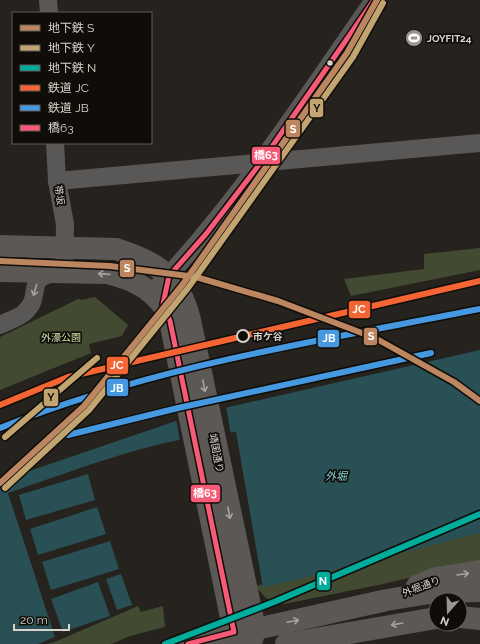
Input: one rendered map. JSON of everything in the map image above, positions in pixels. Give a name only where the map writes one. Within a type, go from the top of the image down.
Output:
[{"type":"main road","name":"靖国通り","points":[[0,246],[116,249],[146,261],[169,276],[180,291],[169,310],[246,637]]},
{"type":"main road","points":[[0,271],[107,273],[133,281],[169,310]]},
{"type":"main road","name":"外堀通り","points":[[387,600],[436,578],[480,571]]},
{"type":"main road","points":[[188,644],[246,637],[387,600],[435,592],[480,591]]},
{"type":"main road","points":[[468,618],[480,619]]},
{"type":"main road","points":[[286,644],[428,619]]},
{"type":"street","points":[[48,0],[49,12]]},
{"type":"street","points":[[169,310],[169,276],[206,234],[262,161],[374,0]]},
{"type":"street","points":[[57,181],[240,165],[262,161],[284,161],[480,143]]},
{"type":"street","name":"帯坂","points":[[56,144],[57,181],[64,224],[64,272]]},
{"type":"street","points":[[0,325],[25,312],[32,302],[36,285],[40,277],[48,273],[64,272]]},
{"type":"green space","points":[[480,248],[480,270],[351,296],[344,279],[424,269],[424,254]]},
{"type":"green space","name":"外濠公園","points":[[95,297],[128,325],[122,336],[89,344],[91,353],[0,390],[0,337],[78,299],[81,300]]},
{"type":"green space","points":[[480,532],[480,561],[383,584],[284,604],[266,598],[255,586]]},
{"type":"green space","points":[[138,606],[141,612],[163,606],[165,627],[130,636],[111,644],[47,644],[57,641]]},
{"type":"water","name":"外堀","points":[[480,350],[480,533],[263,588],[236,432],[178,440],[120,455],[8,493],[55,637],[38,644],[0,644],[0,481],[176,421],[229,407]]},
{"type":"water","points":[[88,474],[95,500],[26,520],[19,495]]},
{"type":"water","points":[[97,507],[106,534],[38,555],[30,529]]},
{"type":"water","points":[[110,541],[119,569],[51,590],[42,562]]},
{"type":"water","points":[[121,574],[132,605],[117,610],[106,579]]},
{"type":"water","points":[[98,582],[110,616],[63,632],[51,599]]},
{"type":"pier","points":[[226,406],[231,435],[180,442],[176,419]]},
{"type":"metro line","name":"S","points":[[0,483],[84,406],[183,284],[347,53],[377,0]]},
{"type":"metro line","name":"Y","points":[[5,488],[89,410],[188,288],[353,57],[383,3]]},
{"type":"metro line","name":"S","points":[[0,261],[110,266],[196,277],[278,301],[375,338],[454,382],[480,401]]},
{"type":"metro line","name":"Y","points":[[5,437],[97,358]]},
{"type":"metro line","name":"N","points":[[165,644],[274,602],[480,514]]},
{"type":"rail line","name":"JC","points":[[0,405],[68,377],[480,281]]},
{"type":"rail line","name":"JB","points":[[0,428],[58,406],[117,388],[237,357],[480,309]]},
{"type":"rail line","name":"JB","points":[[68,435],[178,408],[431,353]]},
{"type":"transit line","name":"橋63","points":[[188,644],[234,632],[170,321],[163,304],[169,276],[206,234],[262,161],[374,0]]},
{"type":"place","name":"JOYFIT24","points":[[414,38]]},
{"type":"place","name":"市ケ谷","points":[[243,336]]}]
